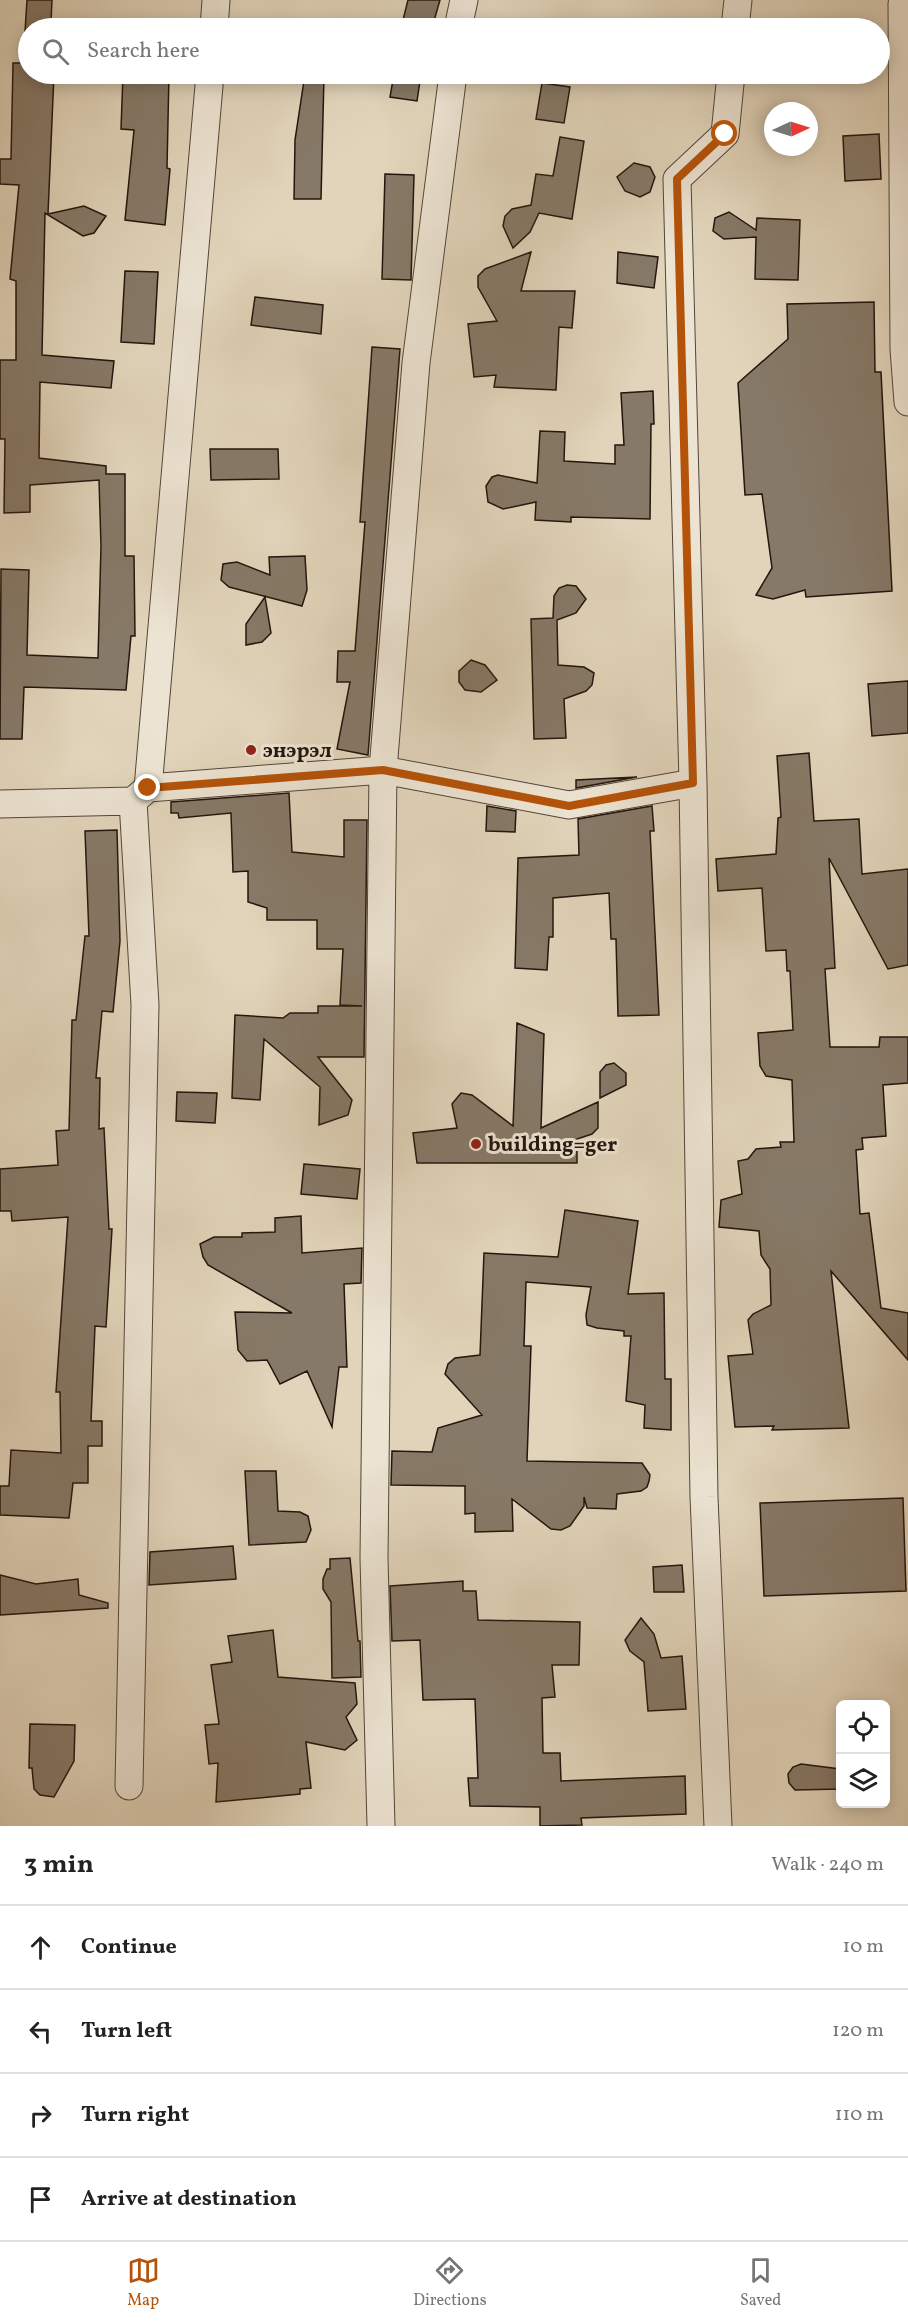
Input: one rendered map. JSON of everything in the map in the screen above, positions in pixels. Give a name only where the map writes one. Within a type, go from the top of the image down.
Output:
[{"type":"street","points":[[215,18],[216,0]]},
{"type":"street","points":[[460,18],[464,0]]},
{"type":"street","points":[[736,18],[738,0]]},
{"type":"street","points":[[896,3],[904,349],[908,402]]},
{"type":"street","points":[[129,1786],[145,1005],[140,795],[209,84]]},
{"type":"street","points":[[381,1826],[374,1558],[383,770],[416,363],[452,84]]},
{"type":"street","points":[[718,1826],[704,1497],[693,783],[677,179],[725,134],[730,84]]},
{"type":"street","points":[[0,804],[140,795],[383,770],[569,806],[693,783]]},
{"type":"building","points":[[27,0],[52,0],[51,18],[26,18]]},
{"type":"building","points":[[408,0],[440,0],[435,18],[404,18]]},
{"type":"building","points":[[13,63],[18,63],[18,84],[54,84],[48,214],[84,206],[106,216],[94,233],[83,236],[45,213],[42,355],[114,361],[111,388],[40,382],[39,458],[106,466],[106,474],[125,474],[125,556],[134,556],[135,636],[131,636],[126,690],[24,687],[22,739],[0,739],[1,569],[29,570],[27,655],[98,658],[101,546],[99,480],[30,485],[30,512],[4,513],[5,439],[0,439],[0,360],[16,360],[16,281],[10,279],[19,185],[0,184],[0,159],[11,159]]},
{"type":"building","points":[[123,84],[169,84],[167,168],[170,169],[165,225],[125,220],[134,130],[121,129]]},
{"type":"building","points":[[303,84],[324,84],[321,199],[294,199],[295,140]]},
{"type":"building","points":[[392,84],[420,84],[417,101],[390,97]]},
{"type":"building","points":[[542,84],[570,87],[564,123],[536,119]]},
{"type":"building","points":[[879,134],[881,179],[845,181],[843,136]]},
{"type":"building","points":[[560,137],[584,141],[572,219],[539,213],[530,232],[513,248],[503,226],[505,216],[512,209],[531,205],[536,174],[553,176]]},
{"type":"building","points":[[634,163],[650,167],[655,177],[650,192],[640,197],[625,191],[617,177]]},
{"type":"building","points":[[385,174],[414,175],[411,280],[382,279]]},
{"type":"building","points":[[729,212],[756,230],[757,218],[800,220],[798,280],[755,279],[756,237],[724,239],[713,231],[715,218]]},
{"type":"building","points":[[531,252],[521,291],[575,291],[572,328],[559,327],[556,390],[494,387],[496,375],[474,377],[468,324],[497,321],[478,287],[478,276],[485,269]]},
{"type":"building","points":[[618,252],[658,257],[654,288],[617,283]]},
{"type":"building","points":[[125,271],[158,272],[154,344],[121,342]]},
{"type":"building","points":[[255,297],[323,305],[321,334],[251,325]]},
{"type":"building","points":[[874,302],[875,372],[881,372],[892,591],[806,597],[805,590],[773,599],[756,595],[772,568],[762,494],[745,495],[738,383],[788,339],[787,304]]},
{"type":"building","points":[[372,347],[400,349],[368,755],[337,749],[350,682],[337,682],[338,651],[355,651],[365,522],[360,522]]},
{"type":"building","points":[[653,391],[650,519],[571,517],[571,522],[535,520],[536,502],[503,509],[488,502],[486,486],[492,477],[498,475],[537,483],[540,431],[565,432],[564,461],[615,464],[615,445],[624,445],[621,393]]},
{"type":"building","points":[[210,449],[278,449],[279,479],[211,480]]},
{"type":"building","points":[[305,556],[307,590],[302,606],[229,587],[221,580],[223,564],[237,562],[270,575],[269,557]]},
{"type":"building","points":[[567,585],[576,586],[586,599],[576,613],[557,620],[558,665],[584,667],[594,673],[592,685],[586,691],[564,699],[566,738],[534,739],[531,619],[553,618],[554,596],[559,588]]},
{"type":"building","points":[[265,597],[271,633],[262,642],[246,645],[246,624]]},
{"type":"building","points":[[471,660],[485,665],[497,680],[481,692],[465,690],[459,682],[459,671]]},
{"type":"building","points":[[908,681],[908,733],[872,736],[868,684]]},
{"type":"building","points":[[809,753],[814,821],[859,819],[862,874],[908,869],[908,965],[888,969],[829,858],[835,968],[825,969],[830,1047],[879,1047],[880,1037],[908,1037],[908,1083],[883,1085],[886,1136],[862,1138],[863,1149],[856,1150],[860,1214],[869,1213],[881,1308],[908,1313],[908,1360],[831,1271],[849,1428],[772,1430],[774,1426],[735,1427],[728,1356],[753,1354],[748,1320],[753,1314],[771,1305],[770,1269],[761,1255],[759,1231],[719,1227],[721,1200],[742,1194],[738,1161],[748,1159],[756,1149],[781,1147],[780,1142],[794,1142],[792,1080],[766,1076],[760,1066],[758,1033],[793,1030],[790,971],[787,971],[786,950],[766,951],[762,888],[718,891],[716,859],[776,854],[778,818],[781,817],[777,756]]},
{"type":"building","points":[[637,777],[576,788],[576,780]]},
{"type":"building","points":[[289,793],[292,852],[344,857],[344,820],[367,820],[364,1057],[318,1057],[352,1100],[348,1115],[319,1125],[320,1087],[264,1039],[260,1100],[232,1098],[235,1015],[283,1018],[290,1013],[318,1013],[318,1006],[362,1006],[340,1005],[343,949],[317,949],[317,920],[267,920],[267,908],[248,902],[248,871],[233,872],[231,813],[179,818],[178,813],[171,813],[171,802]]},
{"type":"building","points":[[487,806],[516,811],[515,832],[486,831]]},
{"type":"building","points":[[652,806],[654,831],[650,831],[659,1015],[618,1016],[616,939],[611,939],[609,893],[553,898],[553,937],[549,937],[547,970],[515,968],[518,858],[579,855],[578,819]]},
{"type":"building","points":[[117,830],[120,941],[113,1012],[102,1011],[96,1078],[100,1078],[99,1129],[104,1128],[109,1229],[112,1229],[106,1327],[95,1326],[91,1421],[102,1421],[102,1446],[88,1446],[88,1483],[73,1483],[69,1518],[0,1515],[0,1486],[9,1486],[11,1450],[61,1453],[60,1392],[56,1392],[68,1217],[12,1221],[11,1211],[0,1211],[0,1169],[58,1165],[56,1131],[69,1130],[72,1020],[76,1020],[85,936],[89,936],[85,831]]},
{"type":"building","points":[[517,1023],[544,1034],[541,1128],[598,1102],[598,1128],[592,1134],[577,1139],[577,1163],[417,1163],[413,1133],[457,1128],[452,1104],[461,1093],[472,1095],[513,1126]]},
{"type":"building","points":[[614,1063],[626,1073],[626,1085],[600,1098],[600,1072],[606,1065]]},
{"type":"building","points":[[177,1092],[217,1093],[215,1123],[176,1121]]},
{"type":"building","points":[[304,1164],[360,1169],[357,1199],[301,1194]]},
{"type":"building","points":[[565,1210],[638,1221],[628,1294],[664,1293],[665,1379],[671,1379],[671,1430],[644,1428],[645,1405],[626,1401],[631,1336],[624,1336],[624,1331],[587,1325],[586,1315],[591,1287],[526,1282],[524,1346],[531,1346],[527,1461],[642,1463],[650,1475],[649,1481],[647,1487],[641,1491],[617,1494],[616,1509],[587,1508],[584,1497],[584,1506],[570,1526],[561,1530],[551,1529],[512,1499],[513,1531],[475,1532],[475,1513],[465,1514],[465,1486],[391,1485],[392,1451],[432,1452],[438,1428],[482,1415],[445,1374],[448,1364],[455,1358],[480,1355],[484,1253],[558,1257]]},
{"type":"building","points":[[301,1216],[302,1253],[362,1248],[361,1283],[344,1284],[347,1367],[339,1367],[332,1427],[307,1371],[280,1384],[267,1360],[247,1361],[238,1350],[235,1312],[292,1313],[208,1265],[203,1257],[200,1244],[214,1237],[242,1237],[242,1233],[275,1232],[275,1218]]},
{"type":"building","points":[[245,1471],[276,1471],[278,1511],[300,1512],[308,1516],[311,1530],[306,1542],[249,1545]]},
{"type":"building","points":[[903,1498],[906,1591],[764,1596],[760,1503]]},
{"type":"building","points":[[233,1546],[236,1579],[149,1585],[150,1552]]},
{"type":"building","points":[[350,1558],[358,1641],[360,1641],[361,1677],[332,1678],[331,1602],[323,1589],[323,1579],[327,1569],[330,1569],[330,1559]]},
{"type":"building","points":[[682,1565],[684,1592],[654,1592],[653,1567]]},
{"type":"building","points":[[0,1575],[36,1584],[78,1579],[79,1595],[108,1603],[108,1608],[0,1615]]},
{"type":"building","points":[[463,1581],[463,1591],[476,1591],[478,1620],[580,1622],[579,1665],[552,1665],[555,1697],[542,1698],[543,1753],[560,1753],[561,1781],[685,1776],[686,1814],[581,1818],[582,1825],[540,1826],[540,1807],[470,1806],[468,1778],[478,1778],[475,1699],[423,1700],[420,1640],[392,1641],[390,1586]]},
{"type":"building","points":[[641,1618],[654,1634],[661,1658],[682,1656],[686,1709],[648,1711],[644,1662],[630,1651],[625,1640]]},
{"type":"building","points":[[273,1630],[278,1677],[355,1683],[357,1704],[346,1717],[357,1740],[345,1750],[306,1742],[311,1788],[300,1789],[300,1794],[216,1802],[218,1763],[209,1764],[205,1725],[219,1724],[211,1665],[232,1662],[228,1636]]},
{"type":"building","points":[[30,1724],[75,1725],[74,1761],[54,1797],[40,1795],[34,1789],[32,1768],[29,1768]]},
{"type":"building","points":[[801,1764],[836,1768],[836,1789],[795,1790],[789,1783],[788,1774],[793,1767]]},
{"type":"place","name":"энэрэл","points":[[251,750]]},
{"type":"place","name":"building=ger","points":[[476,1144]]},
{"type":"route","points":[[148,788],[383,770],[569,806],[693,783],[677,179],[725,134]]}]
